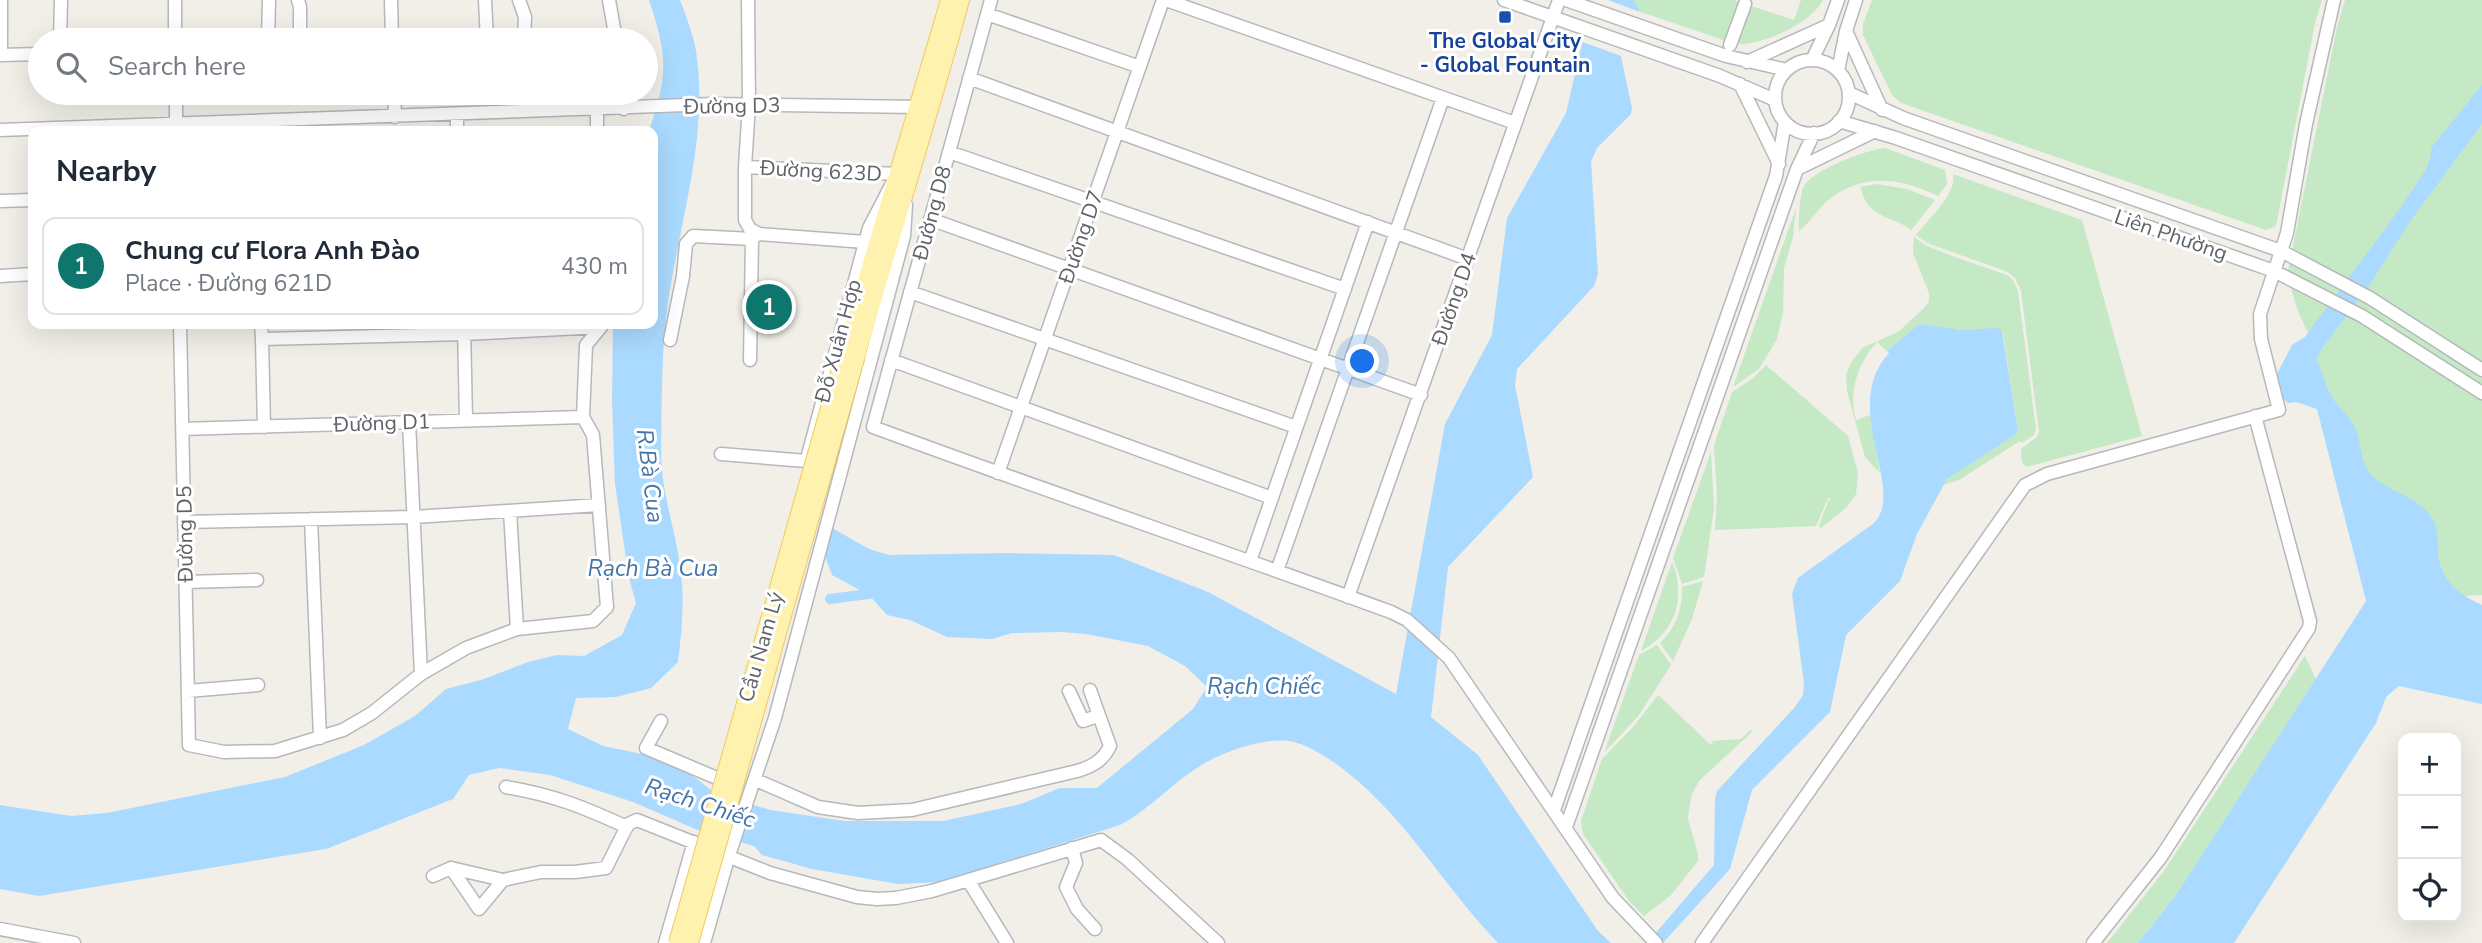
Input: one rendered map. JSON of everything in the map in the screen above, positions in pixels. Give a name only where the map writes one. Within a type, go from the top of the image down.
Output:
[{"type":"main road","name":"Đỗ Xuân Hợp","points":[[924,109],[949,0]]},
{"type":"main road","name":"Đỗ Xuân Hợp","points":[[851,353],[924,109],[961,0]]},
{"type":"main road","name":"Cầu Nam Lý","points":[[677,943],[851,353]]},
{"type":"main road","name":"Cầu Nam Lý","points":[[690,943],[851,353]]},
{"type":"street","points":[[1,0],[0,55],[28,54]]},
{"type":"street","points":[[60,28],[61,0]]},
{"type":"street","points":[[175,0],[175,28]]},
{"type":"street","points":[[268,28],[269,0]]},
{"type":"street","points":[[298,0],[300,28]]},
{"type":"street","points":[[391,0],[392,28]]},
{"type":"street","points":[[485,0],[486,28]]},
{"type":"street","points":[[519,0],[525,17],[525,28]]},
{"type":"street","points":[[609,0],[614,28]]},
{"type":"street","points":[[748,0],[750,104],[745,167],[745,220],[754,234],[750,360]]},
{"type":"street","name":"Đường D8","points":[[991,0],[873,427],[998,473]]},
{"type":"street","points":[[1165,0],[1516,124]]},
{"type":"street","name":"Đường D7","points":[[998,473],[1165,0]]},
{"type":"street","points":[[1504,0],[1740,84],[1775,100]]},
{"type":"street","name":"Đường D4","points":[[1348,597],[1559,0]]},
{"type":"street","points":[[1566,0],[1747,62],[1787,70]]},
{"type":"street","points":[[1812,60],[1838,0]]},
{"type":"street","points":[[1838,71],[1856,0]]},
{"type":"street","points":[[1702,943],[2025,485],[2047,474],[2279,410],[2260,330],[2260,314],[2287,233],[2306,124],[2333,0]]},
{"type":"street","points":[[1730,45],[1745,4]]},
{"type":"street","points":[[987,14],[1140,67]]},
{"type":"street","points":[[1747,62],[1829,25]]},
{"type":"street","points":[[1846,31],[1882,110]]},
{"type":"street","points":[[1812,60],[1825,63],[1838,71],[1849,93],[1847,108],[1839,121],[1828,130],[1814,133],[1800,132],[1785,122],[1775,100],[1778,82],[1787,70],[1798,62],[1812,60]]},
{"type":"street","points":[[969,78],[1468,259]]},
{"type":"street","points":[[1740,84],[1779,164]]},
{"type":"street","name":"Liên Phường","points":[[1849,93],[1882,110],[2281,251],[2370,298],[2482,370]]},
{"type":"street","points":[[1277,570],[1443,98]]},
{"type":"street","name":"Đường D3","points":[[267,126],[395,117],[713,104],[924,109]]},
{"type":"street","points":[[176,105],[176,126]]},
{"type":"street","points":[[394,105],[395,117]]},
{"type":"street","points":[[627,105],[629,109]]},
{"type":"street","points":[[597,110],[597,126]]},
{"type":"street","points":[[457,115],[457,126]]},
{"type":"street","name":"Liên Phường","points":[[1839,121],[1875,131],[2274,271],[2361,316],[2482,393]]},
{"type":"street","points":[[1554,810],[1760,223],[1779,164],[1785,122]]},
{"type":"street","name":"Đường D3","points":[[0,130],[28,130]]},
{"type":"street","points":[[1797,169],[1875,131]]},
{"type":"street","points":[[1566,827],[1797,169],[1814,133]]},
{"type":"street","points":[[949,152],[1345,289]]},
{"type":"street","name":"Đường 623D","points":[[745,167],[903,177]]},
{"type":"street","name":"Đỗ Xuân Hợp","points":[[806,461],[869,228],[903,177]]},
{"type":"street","name":"Đỗ Xuân Hợp","points":[[729,855],[775,718],[904,236],[903,177]]},
{"type":"street","points":[[0,201],[28,200]]},
{"type":"street","points":[[930,219],[1420,395]]},
{"type":"street","points":[[2188,241],[2195,221]]},
{"type":"street","points":[[1250,561],[1368,222]]},
{"type":"street","points":[[1760,223],[1776,229]]},
{"type":"street","points":[[670,341],[683,276],[686,244],[693,236],[754,234],[865,242]]},
{"type":"street","points":[[0,276],[28,274]]},
{"type":"street","points":[[910,292],[1296,428]]},
{"type":"street","name":"Đường D5","points":[[180,329],[189,745],[224,752],[275,751],[320,738]]},
{"type":"street","points":[[261,329],[264,427]]},
{"type":"street","points":[[262,339],[464,329],[466,420]]},
{"type":"street","points":[[312,519],[320,738],[343,730],[372,713],[421,674],[466,648],[517,629],[593,621],[607,607],[593,435],[583,416],[586,345],[598,329]]},
{"type":"street","points":[[891,360],[1272,498]]},
{"type":"street","name":"Đường D1","points":[[182,429],[583,416]]},
{"type":"street","points":[[2094,943],[2161,857],[2309,628],[2310,621],[2255,416]]},
{"type":"street","points":[[409,422],[421,674]]},
{"type":"street","points":[[1687,430],[1703,436]]},
{"type":"street","points":[[722,454],[806,461],[804,481],[808,485],[834,493]]},
{"type":"street","points":[[998,473],[1277,570],[1407,621],[1442,651],[1619,906],[1653,939]]},
{"type":"street","points":[[184,522],[414,517],[599,505]]},
{"type":"street","points":[[510,511],[517,629]]},
{"type":"street","points":[[186,582],[257,580]]},
{"type":"street","points":[[1613,641],[1629,648]]},
{"type":"street","points":[[188,691],[258,685]]},
{"type":"street","points":[[661,721],[646,748],[818,807],[858,813],[912,810],[1089,767],[1102,759],[1110,746],[1097,716],[1090,690]]},
{"type":"street","points":[[1069,691],[1083,720],[1097,716]]},
{"type":"street","points":[[506,787],[571,802],[627,827]]},
{"type":"street","points":[[433,876],[452,868],[503,880],[541,872],[606,868],[627,827],[637,820],[770,873],[857,897],[877,899],[904,897],[1101,840],[1127,859],[1218,943]]},
{"type":"street","points":[[665,943],[694,842]]},
{"type":"street","points":[[1072,848],[1076,863],[1066,887],[1068,896],[1095,929]]},
{"type":"street","points":[[704,943],[729,855]]},
{"type":"street","points":[[452,868],[479,909],[503,880]]},
{"type":"street","points":[[968,880],[1007,943]]},
{"type":"street","points":[[0,929],[74,943]]},
{"type":"green space","points":[[1633,0],[1734,0],[1742,3],[1729,42],[1638,11]]},
{"type":"green space","points":[[1801,0],[1823,0],[1808,17],[1784,32],[1757,42],[1734,44],[1748,5],[1794,20]]},
{"type":"green space","points":[[1872,0],[2322,0],[2315,23],[2276,226],[2266,230],[1901,103],[1892,95],[1863,35],[1863,24]]},
{"type":"green space","points":[[2345,0],[2482,0],[2482,595],[2401,599],[2390,593],[2311,340],[2287,276],[2337,27]]},
{"type":"green space","points":[[1885,148],[1945,170],[1947,184],[1938,196],[1894,182],[1866,182],[1852,186],[1825,203],[1799,231],[1801,197],[1808,181],[1840,162]]},
{"type":"green space","points":[[1953,174],[2082,220],[2142,436],[2026,467],[2024,465],[2021,458],[2022,448],[2037,437],[2039,432],[2021,291],[2015,278],[2008,272],[1927,243],[1916,235],[1951,190]]},
{"type":"green space","points":[[1877,184],[1907,189],[1935,200],[1911,230],[1867,204],[1860,187]]},
{"type":"green space","points":[[1796,208],[1793,237],[1784,268],[1783,312],[1777,339],[1759,369],[1733,387]]},
{"type":"green space","points":[[1914,237],[1925,245],[2007,275],[2013,280],[2018,291],[2036,429],[2034,435],[2022,443],[2020,441],[1959,480],[1943,485],[1950,476],[2018,431],[2003,333],[1919,324],[1887,351],[1877,342],[1860,368],[1853,399],[1856,420],[1870,415],[1880,473],[1865,457],[1847,391],[1846,375],[1862,348],[1898,332],[1929,302],[1929,293],[1913,253]]},
{"type":"green space","points":[[1766,365],[1848,436],[1858,473],[1856,494],[1846,508],[1821,528],[1819,526],[1828,501],[1832,499],[1828,498],[1816,526],[1715,530],[1717,497],[1714,445],[1732,392],[1752,379]]},
{"type":"green space","points":[[1711,452],[1714,508],[1704,577],[1682,584],[1673,558]]},
{"type":"green space","points":[[1672,562],[1678,588],[1675,613],[1662,634],[1641,651]]},
{"type":"green space","points":[[1703,581],[1692,619],[1673,661],[1660,643],[1677,617],[1682,587]]},
{"type":"green space","points":[[1657,645],[1671,665],[1639,715],[1604,753],[1639,655]]},
{"type":"green space","points":[[2305,656],[2316,679],[2176,895],[2138,943],[2107,943],[2164,871]]},
{"type":"green space","points":[[1658,695],[1711,745],[1712,741],[1741,739],[1750,730],[1753,731],[1699,781],[1691,796],[1688,819],[1698,861],[1671,895],[1644,916],[1629,901],[1583,834],[1581,821],[1602,759],[1634,726]]},
{"type":"water","name":"Rạch Chiếc","points":[[649,0],[680,0],[695,45],[699,83],[696,146],[668,303],[662,377],[662,466],[682,578],[678,662],[651,688],[616,697],[576,698],[568,729],[603,746],[652,756],[693,776],[715,793],[770,810],[845,821],[943,821],[1021,804],[1060,788],[1097,788],[1193,709],[1207,687],[1185,666],[1148,646],[1062,632],[1012,633],[992,639],[947,637],[910,620],[887,615],[869,595],[832,575],[824,554],[832,528],[869,549],[889,555],[1114,555],[1208,592],[1396,694],[1445,424],[1492,335],[1507,218],[1566,113],[1592,0],[1633,0],[1639,9],[1621,57],[1631,114],[1597,148],[1591,162],[1598,274],[1594,286],[1517,369],[1515,385],[1533,477],[1448,567],[1431,717],[1478,755],[1598,931],[1611,943],[1498,943],[1400,824],[1357,780],[1314,750],[1285,741],[1247,746],[1207,762],[1120,825],[939,882],[898,884],[812,869],[762,855],[754,846],[700,831],[633,802],[550,775],[499,768],[469,775],[453,799],[326,849],[39,896],[0,889],[0,805],[71,816],[107,813],[285,777],[364,745],[415,716],[446,689],[557,655],[584,656],[622,635],[636,603],[629,578],[615,484],[613,329],[658,329],[658,126],[650,126],[658,105],[662,80],[662,51]]},
{"type":"water","points":[[2482,85],[2482,124],[2411,220],[2367,289],[2320,351],[2317,359],[2333,399],[2353,424],[2363,460],[2370,472],[2381,483],[2424,508],[2437,531],[2439,560],[2445,576],[2461,593],[2482,605],[2482,704],[2399,686],[2386,697],[2376,723],[2234,943],[2138,943],[2176,895],[2366,601],[2317,409],[2296,402],[2288,403],[2270,387],[2292,345],[2305,337],[2401,207],[2427,168],[2431,148]]},
{"type":"water","points":[[1919,324],[1962,330],[1997,328],[2002,331],[2018,431],[1947,479],[1917,534],[1900,581],[1846,635],[1830,712],[1752,790],[1730,869],[1663,943],[1647,943],[1714,865],[1717,791],[1803,695],[1804,683],[1792,594],[1798,578],[1874,523],[1882,508],[1883,490],[1871,422],[1870,398],[1875,374],[1889,353],[1887,351]]},
{"type":"pier","points":[[1589,0],[1608,0],[1640,12],[1624,57],[1580,41]]},
{"type":"waterway","points":[[830,599],[876,593]]},
{"type":"place","name":"The Global City - Global Fountain","points":[[1505,17]]},
{"type":"place","name":"Chung cư Flora Anh Đào","points":[[769,307]]},
{"type":"water label","name":"R.Bà Cua","points":[[650,476]]},
{"type":"water label","name":"Rạch Bà Cua","points":[[653,568]]}]
